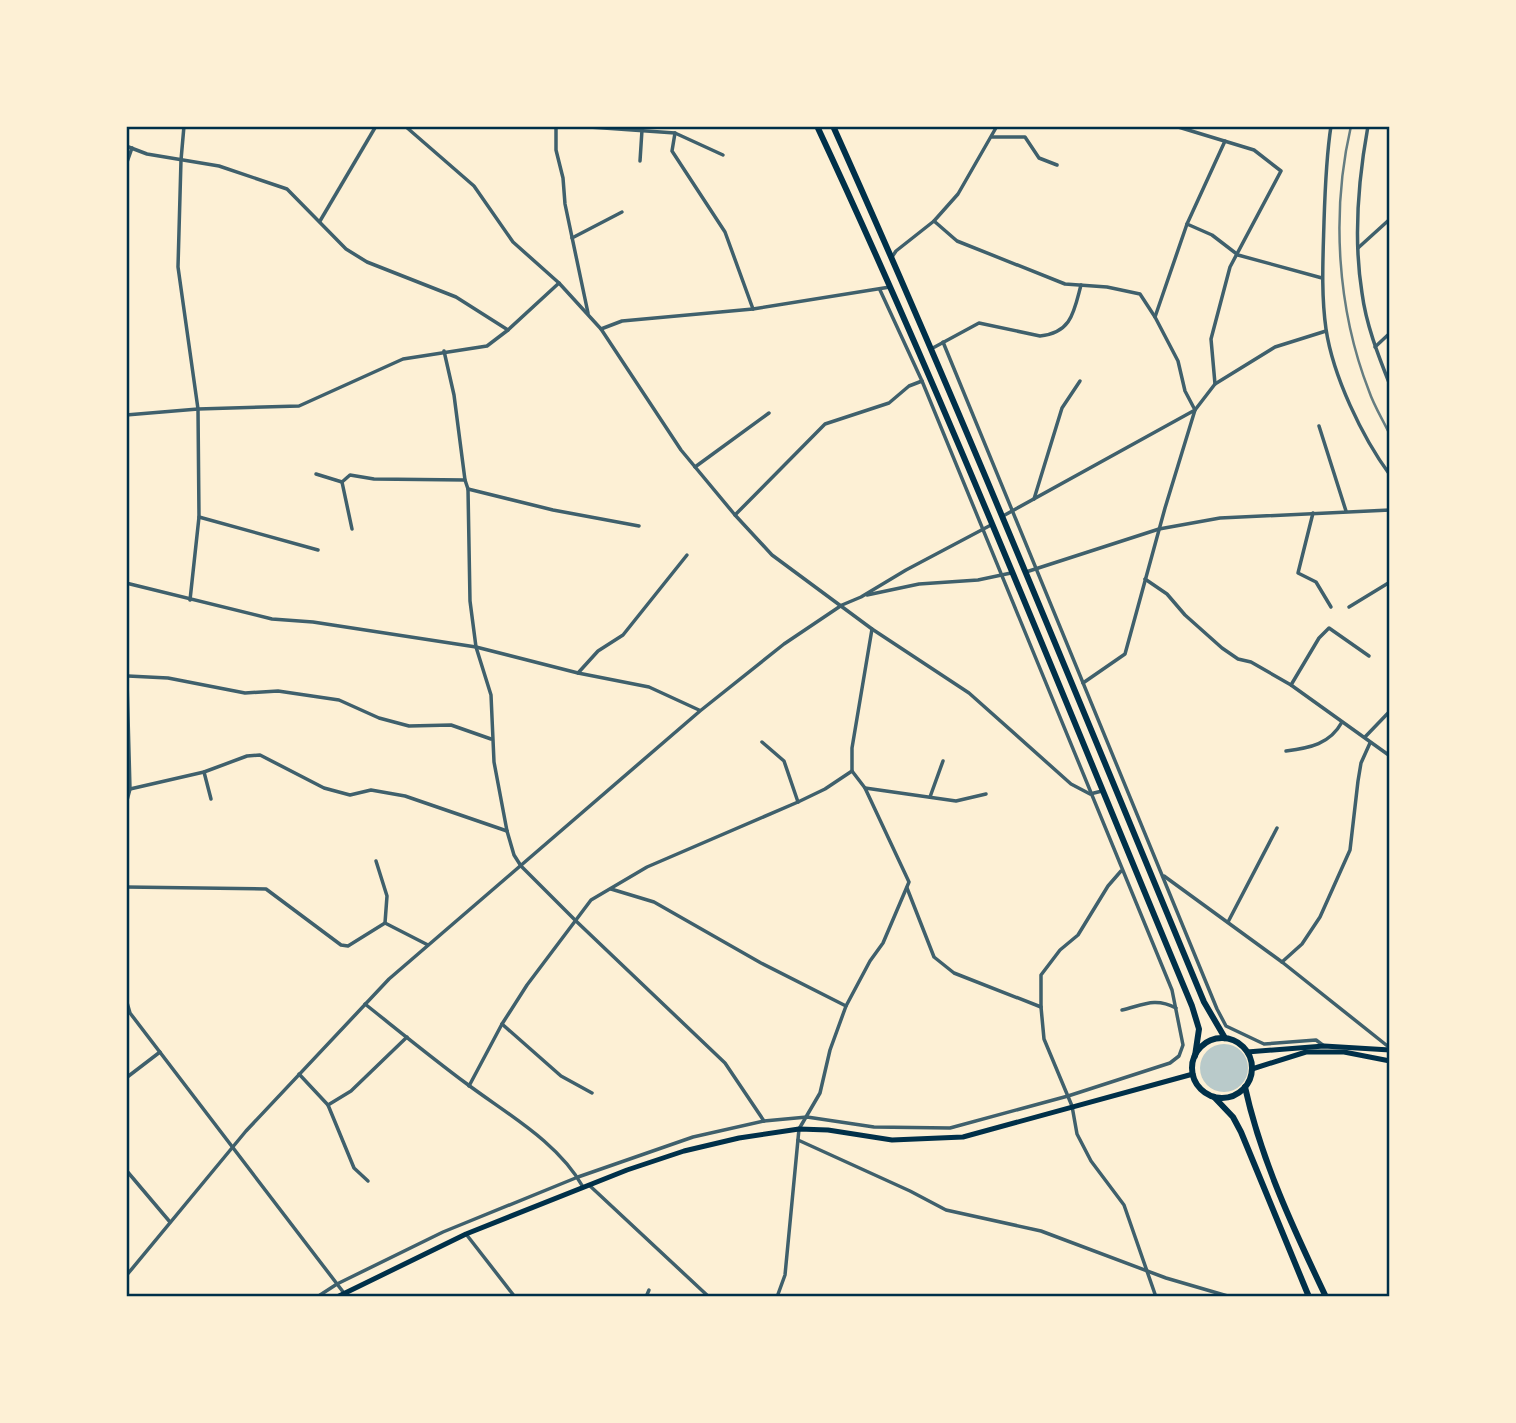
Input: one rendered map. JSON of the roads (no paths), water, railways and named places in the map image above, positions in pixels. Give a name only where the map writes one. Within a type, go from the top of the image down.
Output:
[{"type":"main road","points":[[817,126],[892,287],[993,524],[1192,1006],[1199,1029],[1193,1074],[1200,1088],[1214,1097],[1233,1117],[1241,1132],[1309,1297]]},
{"type":"main road","points":[[832,126],[892,257],[1003,516],[1195,982],[1225,1038],[1241,1045],[1247,1052],[1252,1069],[1245,1087],[1231,1097],[1214,1097]]},
{"type":"main road","points":[[1195,1056],[1207,1042],[1225,1038]]},
{"type":"main road","points":[[1247,1052],[1324,1046],[1390,1049]]},
{"type":"main road","points":[[1252,1069],[1306,1052],[1345,1052],[1390,1061]]},
{"type":"main road","points":[[337,1297],[466,1234],[586,1186],[684,1151],[739,1138],[799,1129],[828,1130],[892,1140],[963,1137],[1193,1074]]},
{"type":"main road","points":[[1245,1087],[1259,1140],[1300,1243],[1326,1297]]},
{"type":"street","points":[[184,126],[178,267],[198,408],[199,517],[190,600]]},
{"type":"street","points":[[320,221],[376,126]]},
{"type":"street","points":[[405,126],[474,186],[513,242],[559,284],[601,329],[695,467],[772,555],[872,629],[969,693],[1071,784],[1090,794],[1102,791]]},
{"type":"street","points":[[556,126],[556,150],[564,178],[565,204],[588,314]]},
{"type":"street","points":[[575,126],[675,133],[723,155]]},
{"type":"street","points":[[892,257],[934,221],[958,194],[997,126]]},
{"type":"street","points":[[1175,126],[1254,150],[1281,171],[1230,267],[1211,339],[1215,384]]},
{"type":"street","points":[[1331,126],[1327,154],[1322,278],[1326,331],[1335,363],[1370,447],[1390,475]]},
{"type":"street","points":[[1368,126],[1359,177],[1357,248],[1362,294],[1375,347],[1390,385]]},
{"type":"street","points":[[640,161],[642,130]]},
{"type":"street","points":[[675,133],[672,151],[725,232],[753,309]]},
{"type":"street","points":[[992,137],[1025,137],[1039,158],[1056,165]]},
{"type":"street","points":[[1155,317],[1187,224],[1225,141]]},
{"type":"street","points":[[126,146],[181,160],[219,166],[287,189],[346,248],[367,262],[456,297],[509,330]]},
{"type":"street","points":[[126,165],[132,148]]},
{"type":"street","points":[[572,239],[621,212]]},
{"type":"street","points":[[1357,248],[1390,219]]},
{"type":"street","points":[[934,221],[957,241],[1065,284],[1140,294],[1178,361],[1185,391],[1195,410]]},
{"type":"street","points":[[1187,224],[1212,235],[1238,255],[1322,278]]},
{"type":"street","points":[[126,415],[198,408],[299,406],[403,359],[487,346],[509,330],[559,284]]},
{"type":"street","points":[[931,349],[979,323],[1040,336],[1049,335],[1065,327],[1072,319],[1081,285]]},
{"type":"street","points":[[601,329],[622,321],[753,309],[892,287]]},
{"type":"street","points":[[317,1297],[337,1284],[443,1232],[578,1177],[693,1137],[764,1121],[807,1118],[874,1127],[950,1128],[1068,1096],[1170,1063],[1179,1056],[1183,1045],[1172,990],[922,381],[880,290]]},
{"type":"street","points":[[1083,683],[1125,654],[1195,410],[1215,384],[1275,347],[1326,331]]},
{"type":"street","points":[[1375,347],[1390,332]]},
{"type":"street","points":[[943,342],[1034,569],[1226,1026],[1264,1044],[1316,1040],[1324,1046]]},
{"type":"street","points":[[444,351],[454,395],[468,489],[470,601],[476,647],[491,695],[492,739],[507,831],[514,855],[576,921],[725,1063],[764,1121]]},
{"type":"street","points":[[735,515],[825,424],[889,403],[909,386],[922,381]]},
{"type":"street","points":[[1034,499],[1062,408],[1080,381]]},
{"type":"street","points":[[1003,516],[1195,410]]},
{"type":"street","points":[[695,467],[769,413]]},
{"type":"street","points":[[1319,426],[1346,511]]},
{"type":"street","points":[[317,474],[342,482]]},
{"type":"street","points":[[342,482],[350,475],[374,480],[465,480]]},
{"type":"street","points":[[342,482],[352,529]]},
{"type":"street","points":[[468,489],[553,510],[639,526]]},
{"type":"street","points":[[1026,572],[1159,529],[1220,518],[1390,510]]},
{"type":"street","points":[[1313,513],[1298,573],[1316,582],[1331,607]]},
{"type":"street","points":[[199,517],[318,550]]},
{"type":"street","points":[[126,1276],[231,1148],[388,979],[700,711],[784,644],[842,605],[993,524]]},
{"type":"street","points":[[578,673],[598,650],[623,635],[687,555]]},
{"type":"street","points":[[861,597],[919,584],[1002,576],[1013,572]]},
{"type":"street","points":[[1145,579],[1167,594],[1185,615],[1222,648],[1238,659],[1251,662],[1291,685],[1390,756]]},
{"type":"street","points":[[1349,607],[1390,582]]},
{"type":"street","points":[[126,583],[272,619],[313,622],[476,647],[578,673],[649,687],[700,711]]},
{"type":"street","points":[[1291,685],[1319,638],[1329,628],[1368,656]]},
{"type":"street","points":[[777,1297],[785,1275],[799,1129],[820,1093],[830,1050],[846,1006],[883,943],[909,882],[864,788],[852,771],[852,748],[872,629]]},
{"type":"street","points":[[126,644],[130,789],[126,804]]},
{"type":"street","points":[[128,677],[168,678],[246,692],[278,691],[339,700],[379,718],[409,726],[451,725],[492,739]]},
{"type":"street","points":[[1365,737],[1390,711]]},
{"type":"street","points":[[1286,751],[1313,747],[1336,733],[1342,722]]},
{"type":"street","points":[[762,741],[784,761],[798,802]]},
{"type":"street","points":[[1282,962],[1302,944],[1320,917],[1350,850],[1357,781],[1370,743]]},
{"type":"street","points":[[130,789],[204,772],[247,756],[260,755],[324,788],[350,795],[371,790],[405,796],[507,831]]},
{"type":"street","points":[[930,797],[943,761]]},
{"type":"street","points":[[469,1086],[502,1024],[527,985],[591,900],[647,867],[798,802],[825,789],[852,771]]},
{"type":"street","points":[[204,772],[211,799]]},
{"type":"street","points":[[864,788],[956,801],[986,794]]},
{"type":"street","points":[[1227,923],[1277,828]]},
{"type":"street","points":[[376,861],[387,895],[385,923]]},
{"type":"street","points":[[1122,869],[1108,886],[1078,935],[1060,950],[1041,975],[1041,1007],[1044,1039],[1072,1106],[1077,1134],[1091,1161],[1124,1205],[1156,1297]]},
{"type":"street","points":[[1162,875],[1282,962],[1390,1049]]},
{"type":"street","points":[[126,887],[266,889],[341,945],[348,946],[385,923]]},
{"type":"street","points":[[609,888],[654,902],[761,963],[846,1006]]},
{"type":"street","points":[[906,888],[934,957],[954,973],[1041,1007]]},
{"type":"street","points":[[1142,918],[1154,914]]},
{"type":"street","points":[[385,923],[428,945]]},
{"type":"street","points":[[1195,982],[1204,978]]},
{"type":"street","points":[[126,999],[128,1014],[160,1052],[345,1295]]},
{"type":"street","points":[[1122,1010],[1146,1003],[1164,1002],[1176,1008]]},
{"type":"street","points":[[365,1004],[547,1145],[586,1186],[709,1297]]},
{"type":"street","points":[[502,1024],[561,1076],[592,1093]]},
{"type":"street","points":[[328,1105],[351,1091],[407,1037]]},
{"type":"street","points":[[126,1078],[160,1052]]},
{"type":"street","points":[[299,1074],[328,1105],[354,1168],[368,1181]]},
{"type":"street","points":[[798,1140],[946,1210],[1041,1231],[1231,1297]]},
{"type":"street","points":[[126,1170],[170,1222]]},
{"type":"street","points":[[466,1234],[515,1297]]},
{"type":"street","points":[[646,1297],[649,1290]]},
{"type":"railway","points":[[1351,126],[1339,226],[1344,294],[1358,360],[1371,397],[1390,435]]}]
